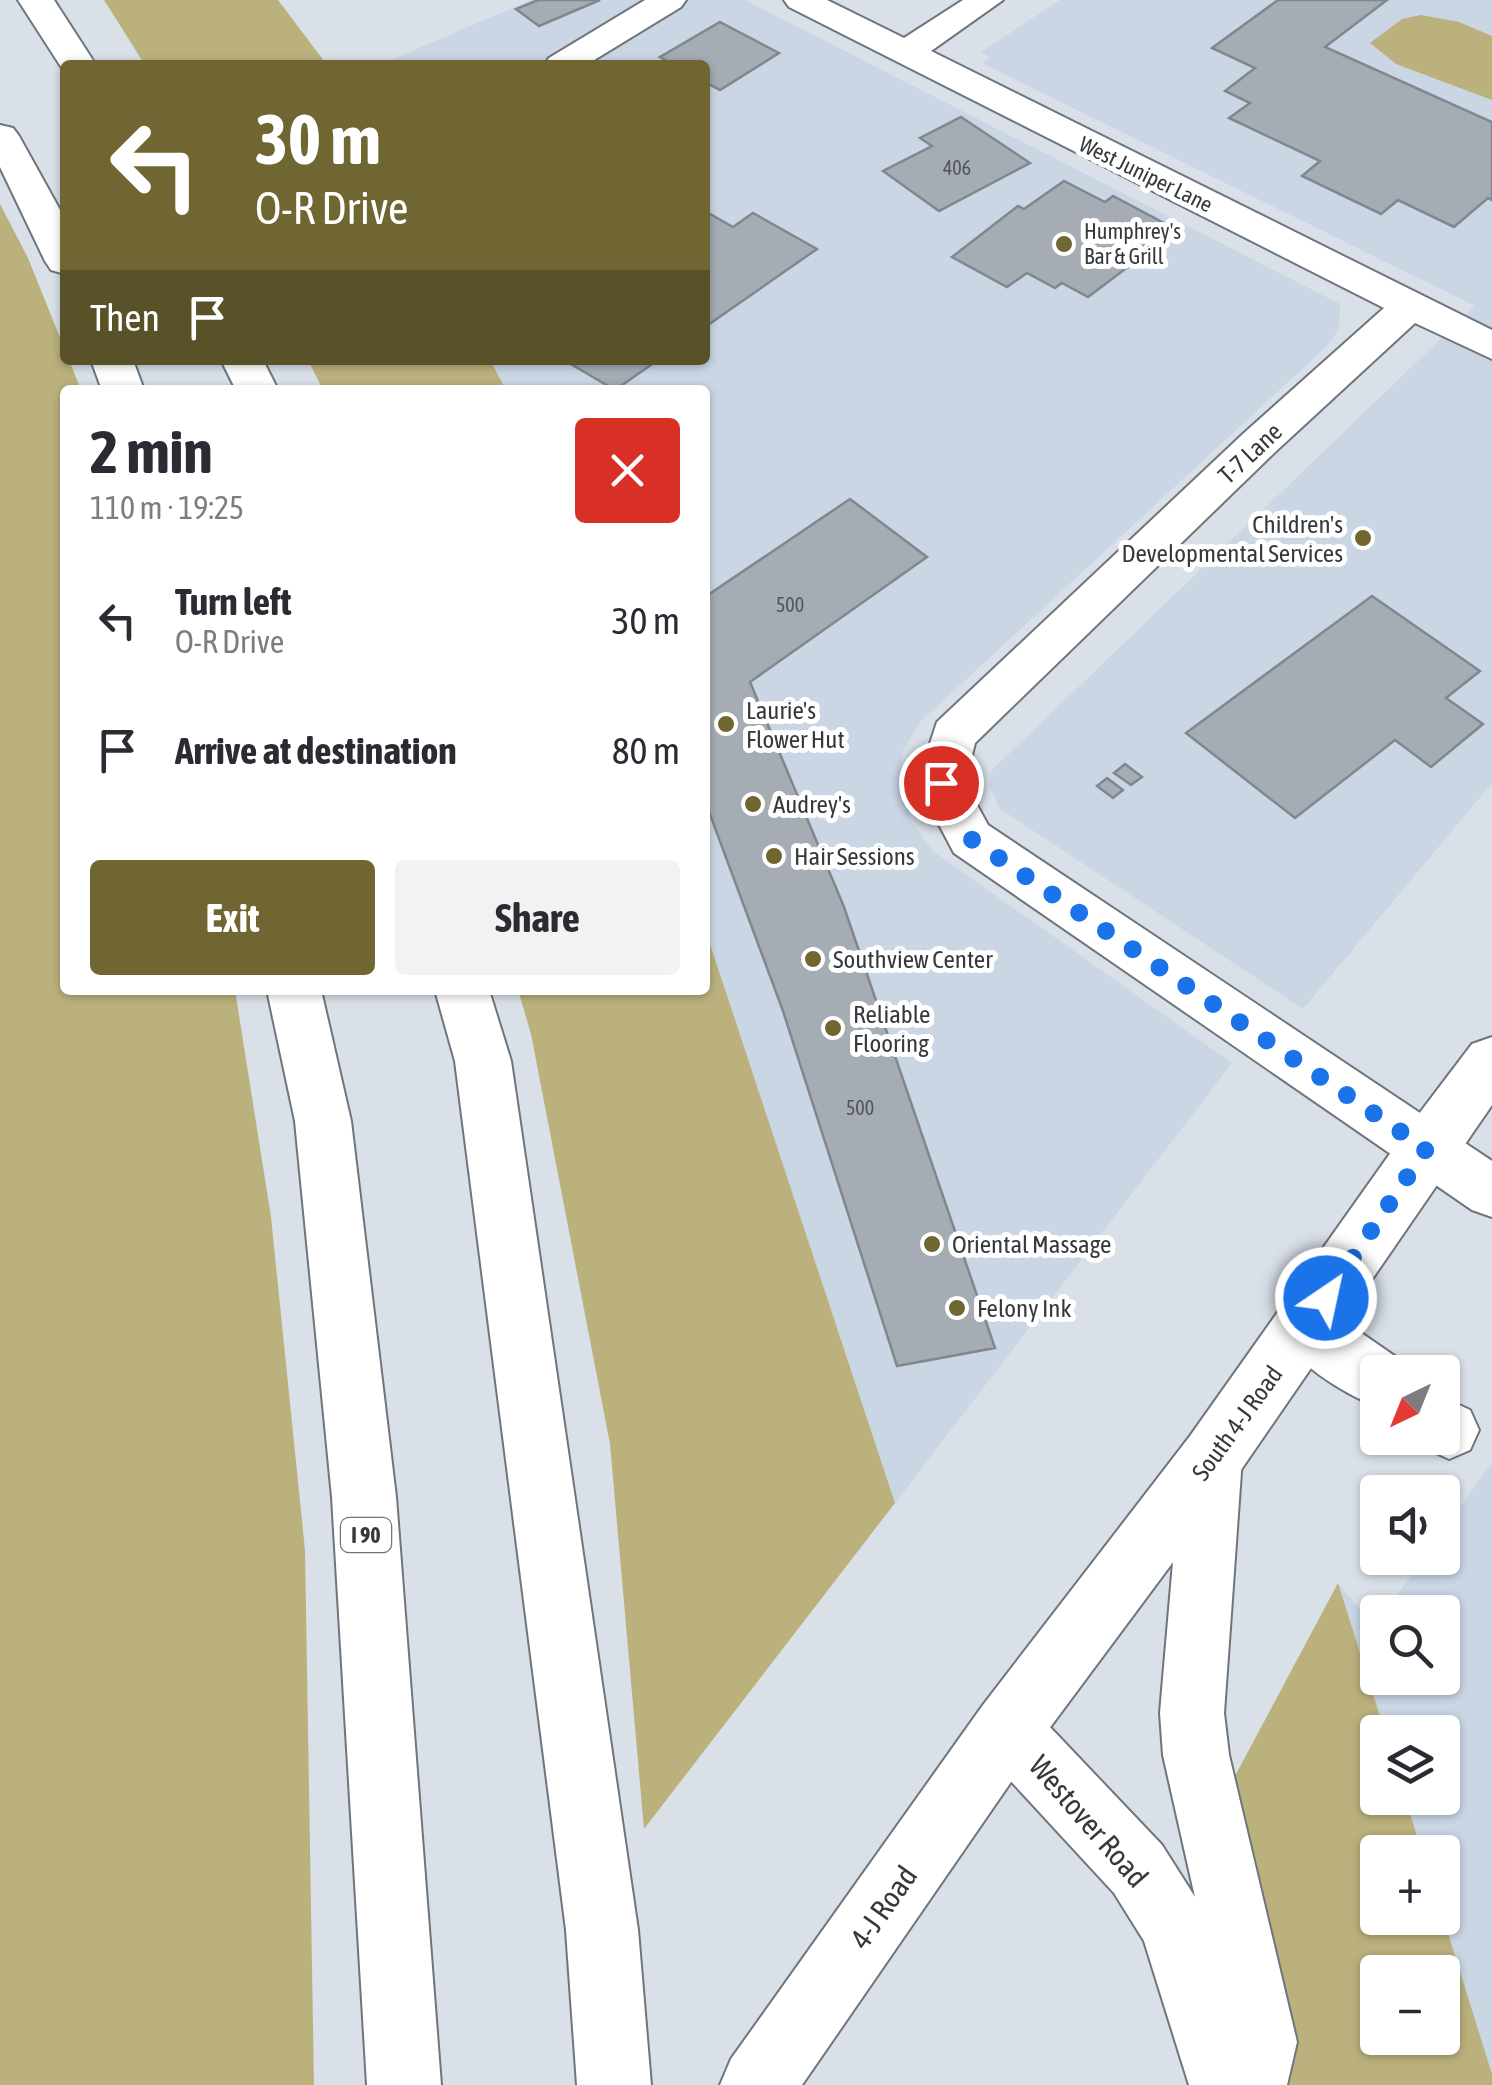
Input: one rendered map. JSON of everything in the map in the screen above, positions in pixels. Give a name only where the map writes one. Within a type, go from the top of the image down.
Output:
[{"type":"main road","points":[[36,0],[75,60]]},
{"type":"main road","points":[[0,136],[26,178],[60,250]]},
{"type":"main road","name":"I 90","points":[[295,995],[323,1121],[364,1497],[404,2085]]},
{"type":"main road","points":[[463,995],[483,1062],[602,1930],[614,2085]]},
{"type":"main road","name":"South 4-J Road","points":[[1007,1729],[1212,1458],[1426,1149],[1492,1061]]},
{"type":"main road","name":"4-J Road","points":[[757,2085],[1007,1729]]},
{"type":"street","points":[[568,60],[669,0]]},
{"type":"street","name":"West Juniper Lane","points":[[801,0],[1492,346]]},
{"type":"street","points":[[905,52],[986,0]]},
{"type":"street","name":"T-7 Lane","points":[[1410,305],[1259,443],[954,735],[941,783],[971,839],[1426,1149]]},
{"type":"street","points":[[1426,1149],[1492,1192]]},
{"type":"street","points":[[1305,1327],[1360,1366]]},
{"type":"street","points":[[1212,1458],[1192,1713],[1196,1755],[1262,2042],[1251,2085]]},
{"type":"street","name":"Westover Road","points":[[1007,1729],[1138,1870],[1174,1925],[1225,2085]]},
{"type":"shaded area","points":[[104,0],[278,0],[323,60],[142,60]]},
{"type":"shaded area","points":[[531,0],[745,0],[1340,304],[1339,329],[1326,347],[920,722],[901,754],[910,820],[933,851],[1232,1063],[895,1503],[710,944],[710,385],[503,385],[493,365],[710,365],[710,60],[391,60]]},
{"type":"shaded area","name":"Children's Developmental Services","points":[[1060,0],[1492,0],[1492,783],[1303,1009],[999,808],[989,784],[992,770],[1475,306],[982,63],[990,57],[981,52]]},
{"type":"shaded area","points":[[1421,15],[1459,22],[1492,36],[1492,100],[1396,64],[1370,43],[1402,19]]},
{"type":"shaded area","points":[[0,204],[28,258],[60,338],[60,365],[71,365],[79,385],[60,385],[60,995],[236,995],[271,1217],[305,1550],[314,2085],[0,2085]]},
{"type":"shaded area","points":[[310,365],[493,365],[503,385],[320,385]]},
{"type":"shaded area","points":[[710,944],[895,1503],[644,1829],[610,1444],[531,1034],[519,995],[710,995]]},
{"type":"shaded area","points":[[1492,1462],[1492,2074],[1460,1971],[1460,1955],[1455,1955],[1449,1935],[1460,1935],[1460,1835],[1417,1835],[1410,1815],[1460,1815],[1460,1715],[1380,1715],[1373,1695],[1460,1695],[1460,1595],[1397,1595],[1412,1575],[1460,1575],[1460,1508]]},
{"type":"shaded area","points":[[1338,1583],[1360,1609],[1360,1653]]},
{"type":"shaded area","points":[[1338,1583],[1360,1653],[1360,1695],[1373,1695],[1380,1715],[1360,1715],[1360,1815],[1410,1815],[1417,1835],[1360,1835],[1360,1935],[1449,1935],[1455,1955],[1360,1955],[1360,2055],[1460,2055],[1460,1971],[1492,2085],[1288,2085],[1219,1806]]},
{"type":"building","points":[[538,0],[600,0],[539,26],[516,9]]},
{"type":"building","points":[[1278,0],[1387,0],[1325,47],[1492,122],[1492,200],[1488,198],[1454,227],[1398,200],[1381,214],[1302,176],[1320,161],[1229,118],[1250,103],[1225,91],[1255,68],[1212,48]]},
{"type":"building","points":[[720,22],[779,53],[720,90],[710,85],[710,60],[660,57]]},
{"type":"building","points":[[961,117],[1030,163],[939,211],[883,171],[932,146],[920,138]]},
{"type":"building","name":"Humphrey's Bar & Grill","points":[[1064,181],[1105,202],[1113,196],[1177,230],[1088,297],[1062,283],[1055,288],[1027,273],[1007,287],[952,257],[1018,206],[1024,209]]},
{"type":"building","points":[[753,213],[817,249],[710,324],[710,214],[733,227]]},
{"type":"building","points":[[572,365],[651,365],[622,385],[606,385]]},
{"type":"building","name":"Southview Center","points":[[850,499],[927,557],[750,682],[844,907],[995,1348],[897,1366],[783,1011],[710,814],[710,594]]},
{"type":"building","points":[[1372,596],[1480,671],[1446,698],[1483,724],[1431,767],[1395,740],[1295,818],[1186,733]]},
{"type":"building","points":[[1125,764],[1142,777],[1131,785],[1114,773]]},
{"type":"building","points":[[1107,778],[1123,790],[1113,798],[1097,786]]},
{"type":"place","name":"Humphrey's Bar & Grill","points":[[1064,244]]},
{"type":"place","name":"Children's Developmental Services","points":[[1363,538]]},
{"type":"place","name":"Laurie's Flower Hut","points":[[726,724]]},
{"type":"place","name":"Audrey's","points":[[753,804]]},
{"type":"place","name":"Hair Sessions","points":[[774,856]]},
{"type":"place","name":"Southview Center","points":[[813,959]]},
{"type":"place","name":"Reliable Flooring","points":[[833,1028]]},
{"type":"place","name":"Oriental Massage","points":[[932,1244]]},
{"type":"place","name":"Felony Ink","points":[[957,1308]]},
{"type":"route","points":[[941,783],[971,839],[1426,1149],[1326,1298]]}]
